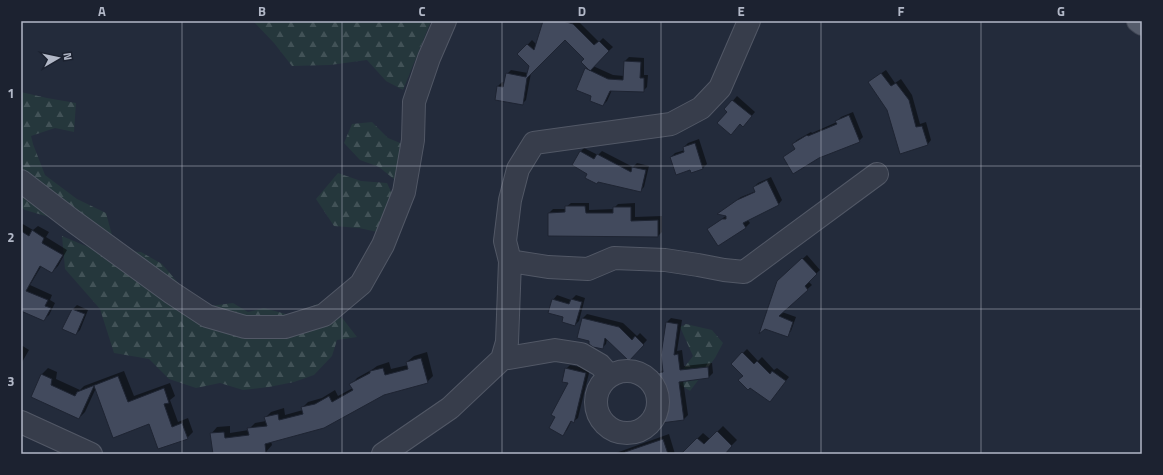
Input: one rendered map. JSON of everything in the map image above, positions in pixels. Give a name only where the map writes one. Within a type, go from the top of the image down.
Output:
[{"type":"main road","points":[[1138,21],[1142,24]]},
{"type":"street","points":[[21,181],[172,293],[207,316],[245,327],[284,327],[324,315],[361,284],[383,245],[404,192],[413,140],[414,102],[445,21]]},
{"type":"street","points":[[383,454],[450,408],[502,359],[507,342],[510,261],[505,241],[510,200],[518,169],[534,143],[671,124],[701,108],[720,88],[749,21]]},
{"type":"street","points":[[510,261],[588,269],[614,258],[665,260],[744,272],[877,174]]},
{"type":"street","points":[[502,359],[555,350],[581,354],[600,366],[609,376]]},
{"type":"street","points":[[21,422],[91,454]]},
{"type":"green space","points":[[253,21],[431,21],[403,90],[386,81],[367,60],[330,65],[292,66],[274,43]]},
{"type":"green space","points":[[21,92],[76,103],[74,132],[55,128],[31,136],[45,175],[77,199],[106,213],[112,235],[95,245],[56,219],[25,210],[21,207]]},
{"type":"green space","points":[[372,122],[388,138],[405,145],[395,180],[379,167],[360,160],[344,143],[352,124]]},
{"type":"green space","points":[[338,173],[361,181],[387,183],[396,202],[382,233],[359,228],[334,226],[316,199]]},
{"type":"green space","points":[[62,236],[93,249],[141,252],[162,264],[180,285],[210,306],[233,303],[248,312],[264,308],[293,316],[317,304],[343,319],[357,337],[337,340],[332,356],[314,375],[294,382],[243,390],[220,383],[196,388],[169,379],[149,359],[114,353],[100,309],[65,269]]},
{"type":"green space","points":[[686,324],[712,330],[723,343],[715,358],[690,391],[674,381],[693,356],[680,327]]},
{"type":"building","points":[[543,21],[563,21],[573,24],[594,45],[599,41],[609,51],[590,71],[581,62],[584,59],[565,40],[527,78],[523,105],[495,100],[497,86],[503,87],[506,73],[526,77],[529,66],[517,54],[527,44],[534,50]]},
{"type":"building","points":[[624,61],[641,62],[640,78],[644,78],[644,92],[610,91],[603,106],[590,101],[591,96],[576,90],[585,68],[608,79],[623,80]]},
{"type":"building","points":[[881,73],[891,86],[896,83],[909,100],[916,127],[922,126],[928,145],[900,154],[887,110],[868,82]]},
{"type":"building","points":[[732,100],[752,116],[743,127],[740,124],[731,135],[717,123],[727,112],[724,109]]},
{"type":"building","points":[[849,115],[860,142],[819,158],[793,174],[783,157],[795,149],[792,144],[807,135],[808,136],[837,124],[835,121]]},
{"type":"building","points":[[695,143],[703,169],[691,173],[690,170],[676,175],[670,157],[684,152],[683,147]]},
{"type":"building","points":[[580,151],[594,159],[597,154],[631,172],[632,167],[646,170],[641,192],[598,182],[597,184],[585,178],[587,174],[572,165]]},
{"type":"building","points":[[767,180],[779,205],[743,223],[746,228],[718,246],[707,229],[722,219],[726,219],[726,216],[717,214],[737,200],[755,192],[753,187]]},
{"type":"building","points":[[565,206],[585,206],[586,213],[613,213],[613,207],[631,207],[631,221],[658,220],[658,237],[548,236],[548,213],[565,212]]},
{"type":"building","points":[[32,230],[44,238],[42,243],[63,255],[52,273],[40,266],[26,291],[48,300],[45,306],[51,308],[44,321],[21,311],[21,231],[29,236]]},
{"type":"building","points":[[802,258],[817,274],[805,286],[808,290],[779,316],[793,322],[788,337],[765,329],[759,334],[777,281]]},
{"type":"building","points":[[552,299],[569,304],[571,299],[582,302],[575,326],[562,322],[563,317],[548,313]]},
{"type":"building","points":[[72,309],[85,314],[76,335],[62,329]]},
{"type":"building","points":[[582,318],[619,327],[632,340],[635,336],[644,345],[629,361],[605,338],[603,349],[593,347],[589,344],[589,341],[577,338]]},
{"type":"building","points":[[666,322],[678,324],[674,355],[678,354],[680,370],[708,367],[709,378],[679,382],[684,420],[661,423],[659,410],[663,409],[658,373],[663,372],[661,355]]},
{"type":"building","points":[[742,352],[754,364],[757,361],[770,374],[772,371],[786,381],[770,402],[750,388],[748,390],[738,380],[743,376],[731,364]]},
{"type":"building","points":[[421,358],[428,383],[384,395],[324,428],[265,444],[266,453],[213,454],[210,433],[224,432],[225,438],[249,435],[247,428],[267,426],[264,417],[278,414],[279,420],[303,414],[301,407],[315,404],[329,396],[332,402],[353,390],[349,384],[370,373],[370,371],[383,368],[385,375],[408,369],[406,362]]},
{"type":"building","points":[[565,368],[586,373],[574,423],[571,421],[563,436],[549,428],[555,417],[551,415],[568,383],[562,382]]},
{"type":"building","points":[[41,374],[52,379],[51,385],[75,396],[77,392],[118,376],[128,402],[164,388],[169,403],[164,404],[172,427],[182,423],[188,439],[158,449],[149,424],[113,438],[94,386],[79,419],[31,397]]},
{"type":"building","points":[[717,431],[732,446],[725,454],[681,454],[697,438],[704,444]]},
{"type":"building","points":[[663,439],[668,454],[625,454],[625,452]]}]
